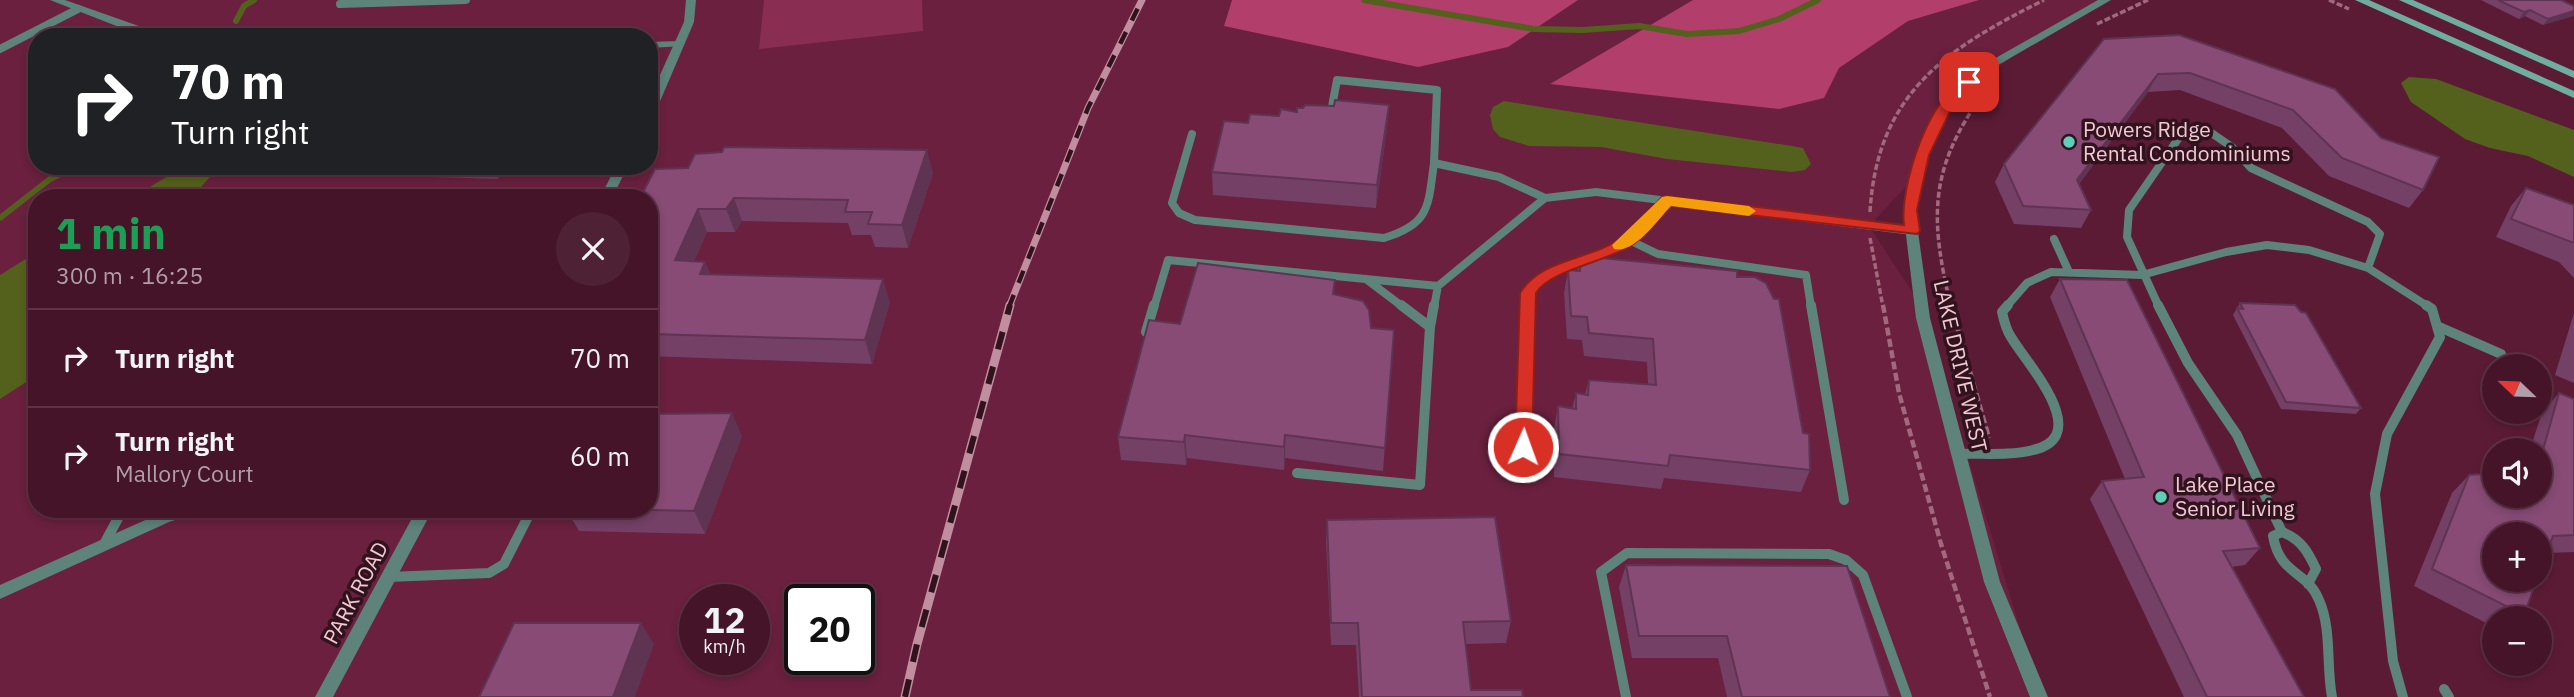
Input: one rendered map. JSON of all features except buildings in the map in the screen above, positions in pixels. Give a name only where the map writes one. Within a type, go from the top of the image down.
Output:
[{"type":"main road","points":[[2360,0],[2574,95]]},
{"type":"main road","points":[[2404,0],[2574,75]]},
{"type":"street","points":[[55,0],[137,28]]},
{"type":"street","points":[[658,93],[689,22],[691,0]]},
{"type":"street","name":"LAKE DRIVE WEST","points":[[2039,697],[1992,582],[1923,318],[1909,210],[1922,155],[1950,97],[1989,66],[2106,0]]},
{"type":"street","points":[[658,45],[680,44]]},
{"type":"street","points":[[1545,198],[1597,192],[1912,231]]},
{"type":"street","points":[[0,592],[163,518]]},
{"type":"street","name":"PARK ROAD","points":[[324,697],[420,518]]},
{"type":"lane","points":[[340,4],[466,0]]},
{"type":"lane","points":[[41,28],[78,9]]},
{"type":"lane","points":[[0,49],[28,35]]},
{"type":"lane","points":[[1192,134],[1172,203],[1179,213],[1195,220],[1384,238],[1419,225],[1426,215],[1434,163],[1437,90],[1337,80],[1329,119]]},
{"type":"lane","points":[[2282,532],[2236,435],[2188,363],[2142,275],[2127,237],[2129,211],[2187,126],[2210,132],[2232,147],[2251,168],[2368,222],[2380,234],[2368,268]]},
{"type":"lane","points":[[1297,474],[1420,485],[1430,327],[1438,286],[1545,198],[1499,177],[1434,163]]},
{"type":"lane","points":[[1523,447],[1528,293],[1536,281],[1555,270],[1596,258],[1629,240],[1667,201]]},
{"type":"lane","points":[[2054,239],[2069,272]]},
{"type":"lane","points":[[1629,240],[1658,254],[1807,275],[1844,500]]},
{"type":"lane","points":[[1958,454],[2043,448],[2054,439],[2061,421],[2053,397],[2008,334],[2002,312],[2027,283],[2051,272],[2142,275],[2226,252],[2267,245],[2309,250],[2368,268],[2432,309],[2440,337],[2388,434],[2375,494],[2393,661],[2403,697]]},
{"type":"lane","points":[[1145,336],[1168,260],[1438,286]]},
{"type":"lane","points":[[1366,279],[1430,327]]},
{"type":"lane","points":[[2437,326],[2501,354]]},
{"type":"lane","points":[[103,546],[117,518]]},
{"type":"lane","points":[[388,577],[489,573],[504,564],[527,518]]},
{"type":"lane","points":[[2308,584],[2316,569],[2302,541],[2282,532],[2273,536],[2274,551],[2286,570],[2308,584],[2319,600],[2326,676],[2332,697]]},
{"type":"lane","points":[[1626,697],[1601,572],[1627,553],[1640,553],[1829,554],[1846,560],[1863,575],[1907,697]]},
{"type":"path","points":[[2094,25],[2148,0]]},
{"type":"path","points":[[1992,86],[1960,126],[1942,170],[1936,212],[1944,274],[1993,453]]},
{"type":"shaded area","points":[[0,0],[2106,0],[2023,47],[1940,117],[1917,175],[1869,226],[1922,307],[2041,697],[0,697]]},
{"type":"shaded area","points":[[764,0],[922,0],[923,31],[759,49]]},
{"type":"shaded area","points":[[1232,0],[1578,0],[1508,47],[1418,67],[1224,26]]},
{"type":"shaded area","points":[[1693,0],[1979,0],[1908,21],[1839,68],[1824,98],[1779,109],[1550,84]]},
{"type":"shaded area","points":[[2409,77],[2436,79],[2574,130],[2574,177],[2528,156],[2490,148],[2465,139],[2411,102],[2401,83]]},
{"type":"shaded area","points":[[1504,101],[1803,148],[1811,164],[1805,170],[1792,172],[1667,159],[1601,147],[1529,146],[1500,137],[1493,129],[1490,115],[1493,107]]},
{"type":"shaded area","points":[[169,175],[212,175],[199,189],[147,189]]},
{"type":"shaded area","points":[[28,258],[28,381],[0,399],[0,275]]},
{"type":"waterway","points":[[236,21],[244,6],[254,0]]},
{"type":"waterway","points":[[1364,0],[1534,29],[1583,30],[1639,26],[1687,34],[1739,31],[1779,19],[1818,0]]},
{"type":"waterway","points":[[37,189],[58,175]]},
{"type":"waterway","points":[[0,218],[28,196]]},
{"type":"railway","points":[[1009,307],[1088,108],[1142,0]]},
{"type":"railway","points":[[905,697],[917,644],[1010,305]]},
{"type":"slow traffic","points":[[1619,245],[1629,240],[1667,201],[1749,211]]},
{"type":"place","name":"Powers Ridge Rental Condominiums","points":[[2069,142]]},
{"type":"place","name":"Lake Place Senior Living","points":[[2161,497]]},
{"type":"route","points":[[1523,447],[1528,293],[1536,281],[1555,270],[1596,258],[1629,240],[1667,201],[1912,231],[1909,210],[1922,155],[1950,97],[1969,82]]}]
